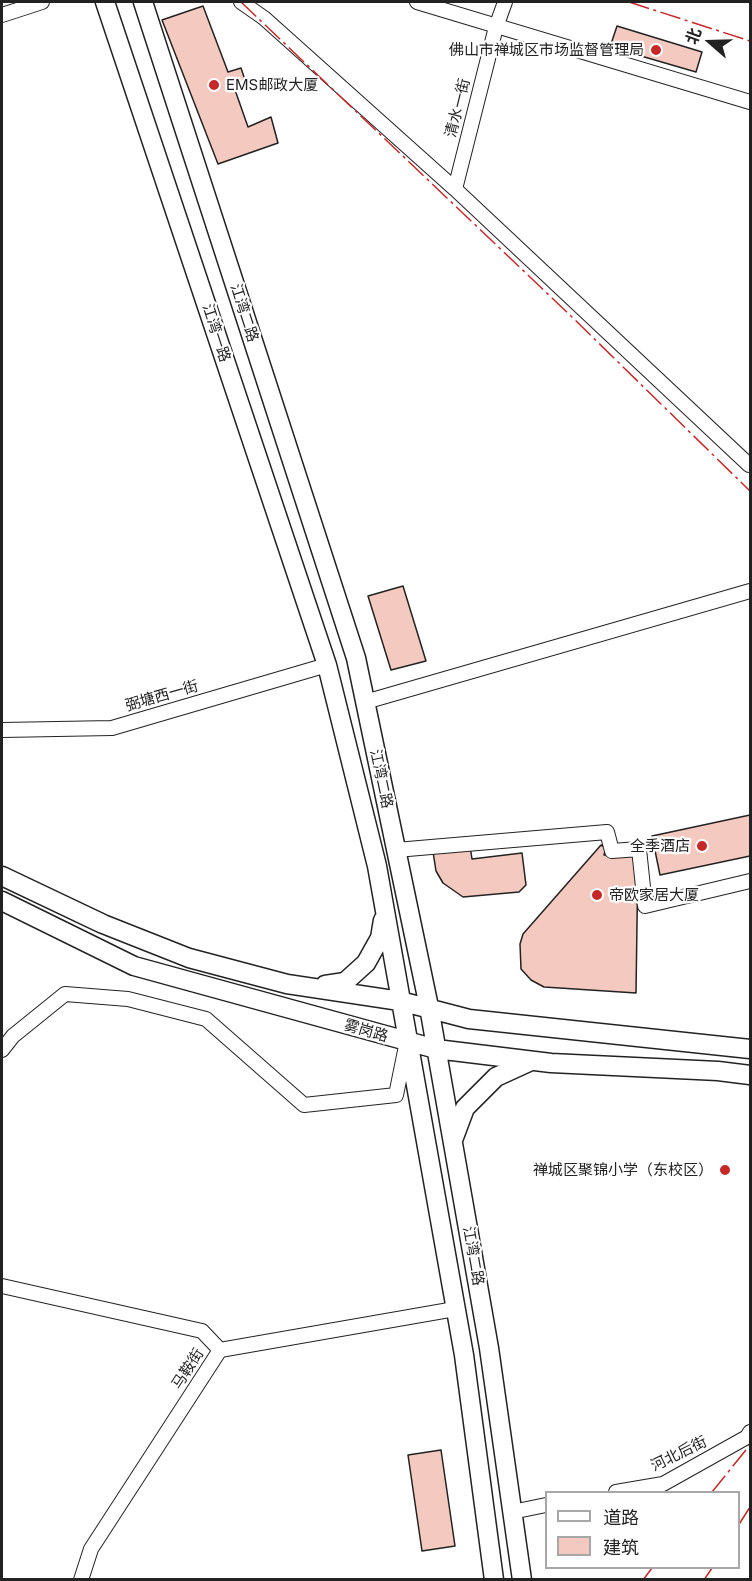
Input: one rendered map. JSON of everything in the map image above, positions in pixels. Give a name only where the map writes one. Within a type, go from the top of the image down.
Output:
[{"type":"main road","name":"江湾一路","points":[[105,2],[327,665]]},
{"type":"main road","name":"江湾二路","points":[[143,2],[356,658],[429,1007],[489,1348],[522,1580]]},
{"type":"main road","name":"江湾二路","points":[[327,665],[377,866],[464,1355],[494,1580]]},
{"type":"main road","points":[[2,876],[103,924],[189,958],[287,984],[400,1000],[470,1019],[750,1049]]},
{"type":"main road","name":"雾岗路","points":[[2,901],[134,966],[436,1049],[532,1061],[718,1071],[750,1075]]},
{"type":"main road","points":[[312,987],[345,982],[366,963],[380,938],[384,909]]},
{"type":"main road","points":[[453,1141],[465,1108],[488,1084],[496,1077],[532,1061]]},
{"type":"street","points":[[2,15],[42,2]]},
{"type":"street","points":[[241,2],[264,18],[455,189],[749,465]]},
{"type":"street","points":[[417,2],[750,102]]},
{"type":"street","name":"清水一街","points":[[455,189],[496,27],[505,2]]},
{"type":"street","points":[[365,702],[750,591]]},
{"type":"street","name":"弼塘西一街","points":[[2,730],[112,728],[327,665]]},
{"type":"street","points":[[396,850],[607,832],[612,851],[639,849],[645,906],[750,881]]},
{"type":"street","points":[[2,1050],[13,1036],[65,994],[128,999],[206,1019],[304,1105],[396,1095],[407,1042]]},
{"type":"street","points":[[2,1286],[202,1331],[220,1350]]},
{"type":"street","name":"马鞍街","points":[[81,1580],[91,1549],[220,1350],[455,1309]]},
{"type":"street","name":"河北后街","points":[[622,1491],[663,1484],[747,1437],[750,1432]]},
{"type":"street","points":[[512,1512],[545,1505]]},
{"type":"building","name":"EMS邮政大厦","points":[[203,6],[228,72],[241,68],[246,83],[234,87],[248,127],[271,117],[278,143],[218,164],[162,20]]},
{"type":"building","name":"佛山市禅城区市场监督管理局","points":[[617,26],[702,52],[696,72],[610,47]]},
{"type":"building","points":[[403,586],[426,661],[391,670],[368,596]]},
{"type":"building","name":"全季酒店","points":[[750,815],[750,856],[660,875],[652,836]]},
{"type":"building","name":"帝欧家居大厦","points":[[601,845],[606,848],[604,855],[638,856],[636,993],[544,987],[531,980],[521,969],[520,944],[523,934]]},
{"type":"building","points":[[470,846],[472,859],[522,853],[526,885],[519,892],[463,897],[443,883],[436,871],[433,852]]},
{"type":"building","points":[[441,1450],[455,1546],[422,1551],[408,1455]]},
{"type":"power","points":[[241,2],[572,317],[750,491]]},
{"type":"power","points":[[629,2],[750,41]]},
{"type":"power","points":[[713,1491],[750,1445]]},
{"type":"power","points":[[740,1523],[750,1507]]},
{"type":"power","points":[[643,1580],[651,1569]]},
{"type":"power","points":[[704,1580],[711,1569]]},
{"type":"place","name":"佛山市禅城区市场监督管理局","points":[[656,50]]},
{"type":"place","name":"EMS邮政大厦","points":[[214,85]]},
{"type":"place","name":"全季酒店","points":[[702,846]]},
{"type":"place","name":"帝欧家居大厦","points":[[597,895]]},
{"type":"place","name":"禅城区聚锦小学（东校区）","points":[[725,1170]]}]
